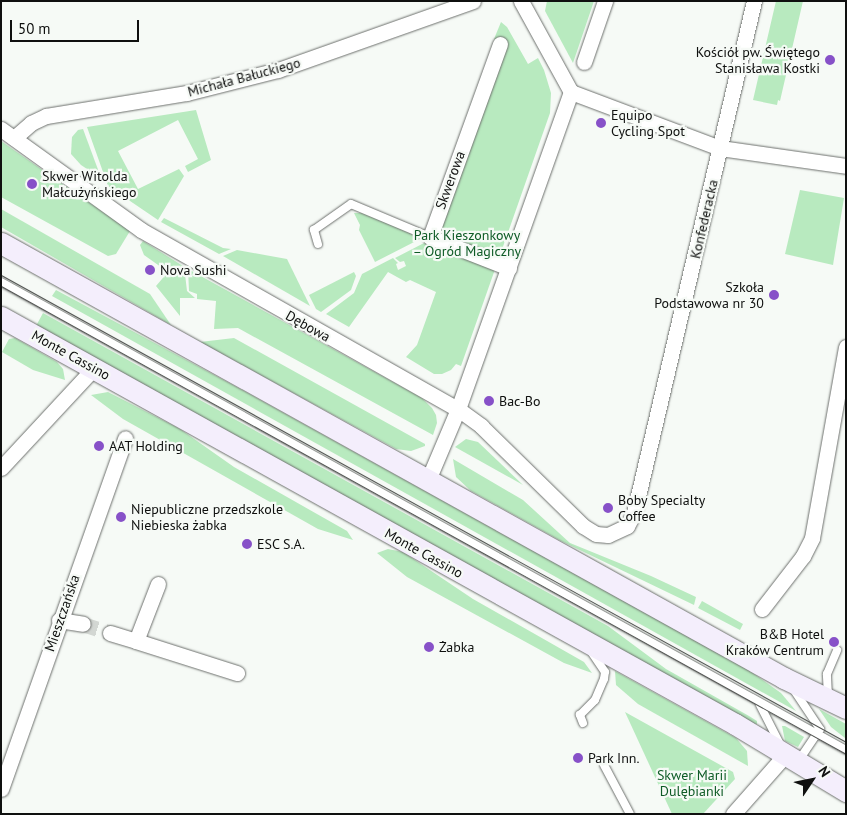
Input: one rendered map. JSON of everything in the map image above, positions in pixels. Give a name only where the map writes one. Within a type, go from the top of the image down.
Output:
[{"type":"main road","points":[[1,242],[784,678],[837,703]]},
{"type":"main road","name":"Monte Cassino","points":[[1,317],[734,724],[846,791]]},
{"type":"street","name":"Michała Bałuckiego","points":[[7,134],[24,128],[39,118],[187,92],[278,70],[473,1]]},
{"type":"street","points":[[521,1],[571,92],[720,148],[846,166]]},
{"type":"street","points":[[584,62],[606,1]]},
{"type":"street","name":"Konfederacka","points":[[602,535],[622,530],[632,520],[634,513],[754,1]]},
{"type":"street","name":"Skwerowa","points":[[430,237],[500,44]]},
{"type":"street","points":[[428,480],[458,409],[571,92]]},
{"type":"street","name":"Dębowa","points":[[7,134],[141,230],[458,409],[481,426],[572,517],[590,531],[602,535]]},
{"type":"street","points":[[430,237],[509,268]]},
{"type":"street","points":[[762,609],[803,556],[812,538],[846,348]]},
{"type":"street","points":[[1,468],[94,368]]},
{"type":"street","name":"Mieszczańska","points":[[1,789],[125,438]]},
{"type":"street","points":[[136,641],[158,584]]},
{"type":"street","points":[[60,620],[84,624]]},
{"type":"street","points":[[110,633],[237,672]]},
{"type":"street","points":[[733,814],[784,755]]},
{"type":"lane","points":[[318,244],[314,230],[351,204],[430,237]]},
{"type":"lane","points":[[1,282],[846,750]]},
{"type":"lane","points":[[581,640],[605,672],[603,684],[582,719]]},
{"type":"lane","points":[[837,650],[827,674],[837,703]]},
{"type":"lane","points":[[759,703],[784,755],[802,756],[820,729],[784,678]]},
{"type":"lane","points":[[604,765],[630,814]]},
{"type":"green space","points":[[547,1],[594,1],[573,63],[545,11]]},
{"type":"green space","points":[[776,1],[803,1],[780,101],[778,100],[777,105],[753,100]]},
{"type":"green space","name":"Park Kieszonkowy – Ogród Magiczny","points":[[501,22],[507,27],[528,64],[538,58],[551,93],[550,113],[461,366],[456,364],[451,370],[442,374],[434,374],[406,357],[417,345],[436,292],[410,280],[406,282],[388,272],[349,327],[326,314],[354,293],[362,274],[393,258],[398,263],[396,264],[398,270],[406,266],[404,261],[400,262],[395,258],[424,243],[429,245],[501,44],[494,39]]},
{"type":"green space","points":[[196,110],[211,160],[188,172],[185,166],[198,159],[178,120],[118,151],[138,189],[179,169],[184,176],[158,220],[108,186],[87,127]]},
{"type":"green space","points":[[83,129],[100,175],[99,177],[81,165],[71,154],[72,137],[78,130]]},
{"type":"green space","points":[[1,141],[130,231],[116,254],[108,256],[1,197]]},
{"type":"green space","points":[[800,190],[844,198],[833,265],[785,254]]},
{"type":"green space","points":[[1,209],[150,294],[171,325],[1,227]]},
{"type":"green space","points":[[354,213],[362,213],[422,238],[375,262],[359,230],[360,225]]},
{"type":"green space","points":[[164,218],[223,248],[231,249],[219,254],[161,222]]},
{"type":"green space","points":[[143,241],[183,266],[181,273],[185,274],[187,291],[195,298],[180,298],[180,316],[156,286],[168,272],[144,255],[140,245]]},
{"type":"green space","points":[[237,250],[287,259],[310,306],[223,256]]},
{"type":"green space","points":[[188,269],[422,398],[436,415],[437,423],[433,435],[238,328],[214,329],[216,301],[197,299],[197,294],[189,291]]},
{"type":"green space","points":[[354,272],[356,276],[351,290],[321,312],[316,309],[309,295]]},
{"type":"green space","points":[[56,290],[246,392],[750,671],[781,693],[796,711],[52,296]]},
{"type":"green space","points":[[43,313],[608,626],[666,669],[749,716],[757,721],[757,724],[36,326]]},
{"type":"green space","points":[[15,338],[57,362],[63,369],[65,380],[33,370],[2,352],[9,339]]},
{"type":"green space","points":[[234,338],[425,444],[425,446],[411,451],[396,449],[200,342]]},
{"type":"green space","points":[[108,392],[180,429],[234,467],[347,531],[353,540],[318,529],[123,419],[91,395]]},
{"type":"green space","points":[[466,439],[478,442],[523,485],[455,447]]},
{"type":"green space","points":[[453,459],[523,500],[570,543],[651,576],[696,597],[694,605],[561,541],[471,491],[456,477]]},
{"type":"green space","points":[[388,549],[403,552],[473,599],[584,662],[592,673],[564,663],[407,577],[377,553]]},
{"type":"green space","points":[[702,601],[743,624],[740,630],[698,608]]},
{"type":"green space","points":[[615,671],[736,738],[747,751],[748,766],[638,704],[616,685]]},
{"type":"green space","points":[[819,709],[846,724],[845,738],[831,727]]},
{"type":"green space","name":"Skwer Marii Dulębianki","points":[[625,712],[733,772],[735,779],[703,814],[672,814]]},
{"type":"green space","points":[[782,726],[804,737],[798,747],[785,741]]},
{"type":"tunnel","points":[[83,624],[110,633]]},
{"type":"tram line","points":[[1,275],[846,742]]},
{"type":"tram line","points":[[1,286],[846,754]]},
{"type":"place","name":"Kościół pw. Świętego Stanisława Kostki","points":[[830,60]]},
{"type":"place","name":"Equipo Cycling Spot","points":[[601,123]]},
{"type":"place","name":"Skwer Witolda Małcużyńskiego","points":[[32,184]]},
{"type":"place","name":"Nova Sushi","points":[[150,270]]},
{"type":"place","name":"Szkoła Podstawowa nr 30","points":[[774,295]]},
{"type":"place","name":"Bac-Bo","points":[[489,401]]},
{"type":"place","name":"AAT Holding","points":[[99,446]]},
{"type":"place","name":"Boby Specialty Coffee","points":[[608,508]]},
{"type":"place","name":"Niepubliczne przedszkole Niebieska żabka","points":[[121,517]]},
{"type":"place","name":"ESC S.A.","points":[[247,544]]},
{"type":"place","name":"B&B Hotel Kraków Centrum","points":[[834,642]]},
{"type":"place","name":"Żabka","points":[[429,647]]},
{"type":"place","name":"Park Inn.","points":[[578,758]]}]
